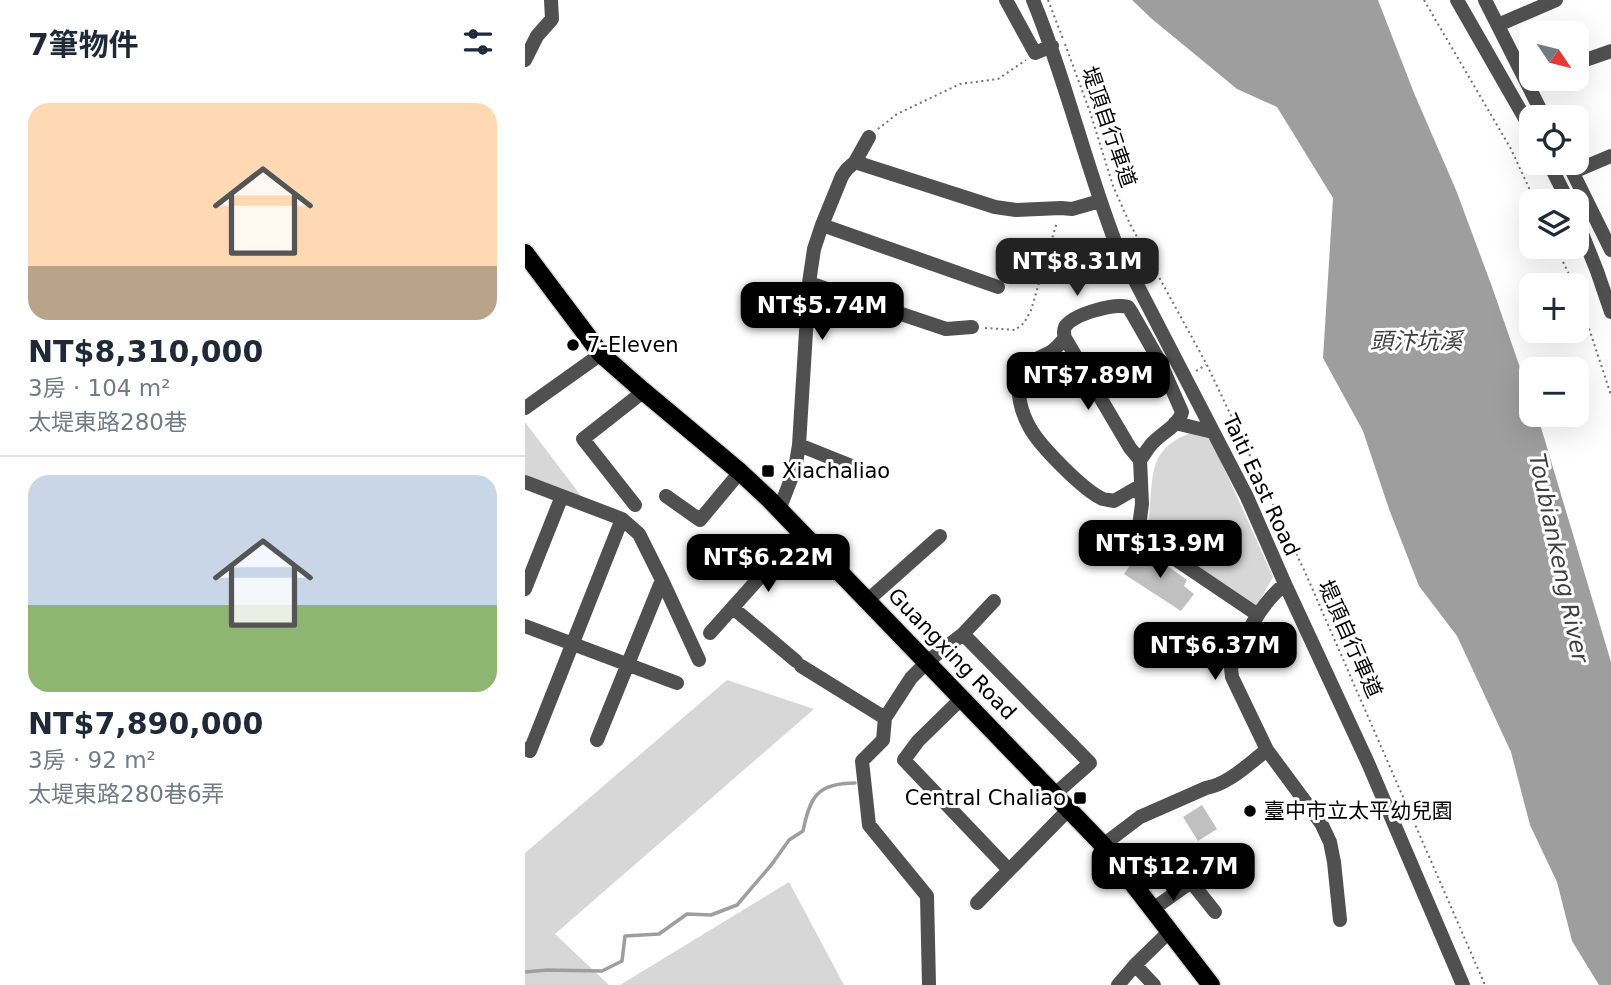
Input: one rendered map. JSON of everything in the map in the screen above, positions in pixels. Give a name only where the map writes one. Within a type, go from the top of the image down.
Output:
[{"type":"main road","name":"Guangxing Road","points":[[527,261],[601,354],[740,472],[1055,794],[1103,845],[1211,985]]},
{"type":"street","points":[[525,60],[537,36],[552,19],[551,0]]},
{"type":"street","points":[[1006,0],[1035,53],[1052,46]]},
{"type":"street","name":"Taiti East Road","points":[[1033,0],[1052,46],[1100,201],[1117,244],[1209,431],[1247,497],[1463,985]]},
{"type":"street","points":[[1457,0],[1519,108]]},
{"type":"street","points":[[1485,0],[1519,64]]},
{"type":"street","points":[[1497,25],[1556,0]]},
{"type":"street","points":[[1589,59],[1611,51]]},
{"type":"street","points":[[779,510],[795,469],[799,445],[809,284],[814,249],[842,176],[855,162],[869,137]]},
{"type":"street","points":[[1589,162],[1611,156]]},
{"type":"street","points":[[855,162],[995,207],[1016,210],[1072,209],[1100,201]]},
{"type":"street","points":[[1575,175],[1611,250]]},
{"type":"street","points":[[822,225],[998,287]]},
{"type":"street","points":[[1589,251],[1611,313]]},
{"type":"street","points":[[809,284],[946,329],[972,327]]},
{"type":"street","points":[[1140,460],[1150,445],[1181,419],[1182,412],[1178,401],[1160,362],[1128,307],[1118,306],[1079,316],[1066,327],[1063,334],[1129,448],[1140,460],[1142,504],[1138,534],[1258,615]]},
{"type":"street","points":[[1065,338],[1051,352],[1032,361],[1021,376],[1021,410],[1030,430],[1078,480],[1102,498],[1114,501],[1140,486]]},
{"type":"street","points":[[525,408],[601,354]]},
{"type":"street","points":[[635,505],[583,439],[642,390]]},
{"type":"street","points":[[1175,423],[1209,431]]},
{"type":"street","points":[[799,445],[855,467]]},
{"type":"street","points":[[666,496],[700,520],[740,472]]},
{"type":"street","points":[[525,482],[622,519],[639,534],[699,660]]},
{"type":"street","points":[[525,589],[562,496]]},
{"type":"street","points":[[528,750],[622,519]]},
{"type":"street","points":[[711,633],[800,532]]},
{"type":"street","points":[[868,600],[940,536]]},
{"type":"street","points":[[597,740],[662,580]]},
{"type":"street","points":[[1285,584],[1258,615],[1231,668],[1232,677],[1267,750],[1321,823],[1330,842],[1340,920]]},
{"type":"street","points":[[929,985],[927,896],[870,825],[862,761],[883,740],[885,718],[911,678],[963,634],[995,601]]},
{"type":"street","points":[[733,608],[799,664],[885,718]]},
{"type":"street","points":[[525,626],[677,683]]},
{"type":"street","points":[[963,634],[1090,763],[1055,794]]},
{"type":"street","points":[[962,698],[918,741],[904,760],[1009,870]]},
{"type":"street","points":[[1103,845],[1140,817],[1231,778],[1267,750]]},
{"type":"street","points":[[977,902],[1069,809]]},
{"type":"street","points":[[1169,854],[1215,912]]},
{"type":"street","points":[[1153,909],[1191,882]]},
{"type":"street","points":[[1118,985],[1170,931]]},
{"type":"street","points":[[1135,965],[1154,985]]},
{"type":"path","name":"堤頂自行車道","points":[[1048,0],[1130,224],[1207,365],[1305,572],[1485,985]]},
{"type":"path","points":[[1424,0],[1511,149],[1529,189]]},
{"type":"path","points":[[869,137],[897,114],[960,85],[998,79],[1035,53]]},
{"type":"path","points":[[972,327],[1015,330],[1024,324],[1031,310],[1061,208]]},
{"type":"path","points":[[1589,328],[1611,395]]},
{"type":"shaded area","points":[[525,422],[588,505],[525,482]]},
{"type":"shaded area","points":[[1200,430],[1210,437],[1273,577],[1256,607],[1146,531],[1154,469],[1159,457],[1180,438]]},
{"type":"shaded area","points":[[727,680],[814,709],[555,934],[609,985],[525,985],[525,853]]},
{"type":"shaded area","points":[[789,882],[844,985],[620,985]]},
{"type":"water","name":"頭汴坑溪","points":[[1132,0],[1378,0],[1456,190],[1491,284],[1519,364],[1519,427],[1541,427],[1611,662],[1611,985],[1599,985],[1572,941],[1557,882],[1530,825],[1511,752],[1457,636],[1419,586],[1363,431],[1323,358],[1333,198],[1277,107],[1237,89]]},
{"type":"building","points":[[1142,548],[1187,580],[1184,586],[1194,594],[1181,611],[1124,574]]},
{"type":"building","points":[[1202,805],[1217,829],[1198,841],[1183,817]]},
{"type":"waterway","points":[[525,972],[602,971],[622,961],[625,936],[659,934],[687,914],[711,915],[737,905],[789,840],[803,831],[809,809],[817,794],[832,786],[855,783]]},
{"type":"place","name":"7-Eleven","points":[[573,345]]},
{"type":"place","name":"Xiachaliao","points":[[768,471]]},
{"type":"place","name":"Central Chaliao","points":[[1080,798]]},
{"type":"place","name":"臺中市立太平幼兒園","points":[[1250,811]]},
{"type":"water label","name":"Toubiankeng River","points":[[1559,558]]}]
